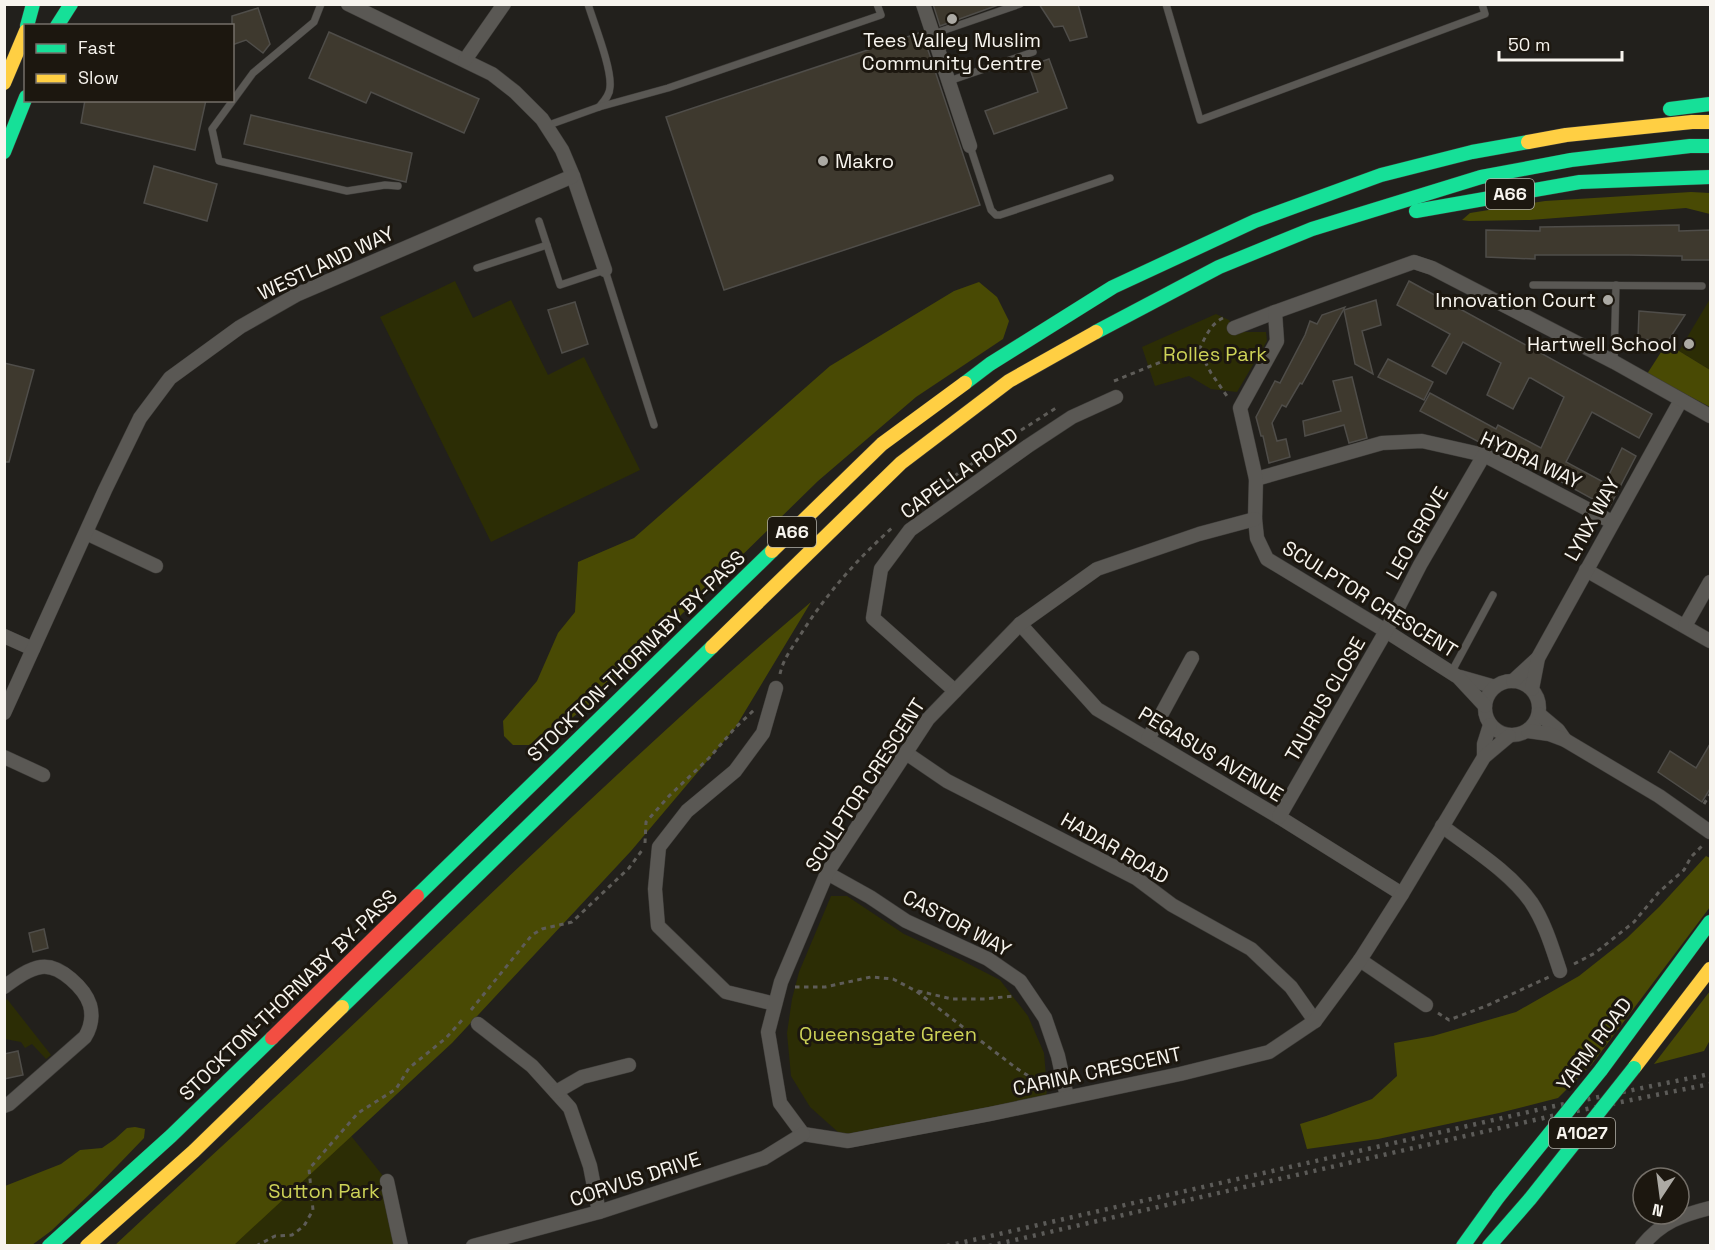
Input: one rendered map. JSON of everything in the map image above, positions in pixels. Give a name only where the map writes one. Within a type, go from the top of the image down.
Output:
[{"type":"main road","points":[[28,24],[33,4]]},
{"type":"main road","points":[[58,24],[71,4]]},
{"type":"main road","points":[[4,83],[24,36]]},
{"type":"main road","points":[[4,152],[24,102]]},
{"type":"main road","points":[[1654,111],[1710,105]]},
{"type":"main road","name":"STOCKTON-THORNABY BY-PASS","points":[[48,1245],[171,1136],[882,444],[990,364],[1113,287],[1254,221],[1381,175],[1472,152],[1566,135],[1710,122]]},
{"type":"main road","name":"A66","points":[[1381,175],[1443,146]]},
{"type":"main road","name":"A66","points":[[87,1245],[194,1151],[901,463],[1009,381],[1219,267],[1312,229],[1481,177],[1571,160],[1690,146],[1710,146]]},
{"type":"main road","name":"A66","points":[[1312,229],[1580,182],[1710,177]]},
{"type":"main road","name":"YARM ROAD","points":[[1463,1245],[1499,1196],[1601,1070],[1710,922]]},
{"type":"main road","name":"A1027","points":[[1489,1245],[1530,1198],[1710,969]]},
{"type":"street","points":[[348,4],[492,74],[542,118],[562,150],[573,176],[605,270]]},
{"type":"street","points":[[465,60],[504,4]]},
{"type":"street","points":[[923,4],[970,146]]},
{"type":"street","name":"WESTLAND WAY","points":[[4,713],[140,418],[170,378],[240,327],[298,294],[573,176]]},
{"type":"street","points":[[1234,328],[1414,262],[1432,268],[1614,362],[1710,416]]},
{"type":"street","points":[[1240,408],[1277,341],[1275,312]]},
{"type":"street","name":"CAPELLA ROAD","points":[[955,691],[873,618],[881,569],[910,530],[1072,417],[1116,397]]},
{"type":"street","name":"LYNX WAY","points":[[1513,681],[1538,657],[1681,400]]},
{"type":"street","name":"SCULPTOR CRESCENT","points":[[1240,408],[1256,479],[1257,538],[1267,559],[1455,675],[1485,706]]},
{"type":"street","name":"HYDRA WAY","points":[[1256,479],[1382,443],[1422,441],[1484,455],[1612,522]]},
{"type":"street","name":"LEO GROVE","points":[[1386,631],[1420,565],[1484,455]]},
{"type":"street","name":"SCULPTOR CRESCENT","points":[[803,1134],[780,1103],[768,1032],[781,982],[827,873],[928,719],[1020,624],[1097,569],[1199,534],[1255,519]]},
{"type":"street","points":[[86,533],[156,567]]},
{"type":"street","points":[[1586,570],[1710,641]]},
{"type":"street","points":[[1685,626],[1710,582]]},
{"type":"street","name":"PEGASUS AVENUE","points":[[1020,624],[1097,709],[1279,817],[1402,894]]},
{"type":"street","name":"TAURUS CLOSE","points":[[1279,817],[1386,631]]},
{"type":"street","points":[[4,636],[33,650]]},
{"type":"street","name":"LYNX WAY","points":[[1532,689],[1538,657]]},
{"type":"street","points":[[1148,739],[1192,658]]},
{"type":"street","name":"SCULPTOR CRESCENT","points":[[1455,675],[1495,687]]},
{"type":"street","points":[[1513,681],[1532,689],[1539,700],[1539,714],[1528,731],[1509,736],[1495,730],[1490,724],[1485,706],[1495,687],[1513,681]]},
{"type":"street","points":[[775,1004],[726,992],[666,935],[658,926],[655,889],[659,846],[687,811],[735,771],[763,733],[776,688]]},
{"type":"street","points":[[1539,714],[1558,730],[1565,740]]},
{"type":"street","name":"CARINA CRESCENT","points":[[1484,757],[1484,744],[1490,724]]},
{"type":"street","points":[[1528,731],[1549,734],[1565,740],[1659,796],[1708,837]]},
{"type":"street","name":"CARINA CRESCENT","points":[[803,1134],[848,1141],[1180,1074],[1269,1052],[1315,1021],[1360,960],[1484,757],[1509,736]]},
{"type":"street","name":"HADAR ROAD","points":[[906,753],[947,781],[1136,879],[1172,905],[1251,949],[1291,987],[1315,1021]]},
{"type":"street","points":[[4,757],[43,776]]},
{"type":"street","points":[[1442,826],[1508,876],[1530,901],[1546,930],[1560,971]]},
{"type":"street","name":"CASTOR WAY","points":[[827,873],[870,897],[906,921],[988,959],[1020,981],[1045,1018],[1058,1056],[1066,1097]]},
{"type":"street","points":[[1360,960],[1426,1005]]},
{"type":"street","points":[[4,987],[22,975],[41,967],[50,968],[70,977],[79,987],[90,1005],[91,1015],[89,1031],[85,1037],[4,1106]]},
{"type":"street","points":[[478,1024],[532,1066],[570,1108],[590,1166],[599,1212]]},
{"type":"street","points":[[556,1092],[582,1077],[629,1065]]},
{"type":"street","name":"CORVUS DRIVE","points":[[473,1245],[599,1212],[764,1158],[803,1134]]},
{"type":"street","points":[[387,1181],[401,1245]]},
{"type":"street","points":[[1642,1245],[1671,1220],[1710,1208]]},
{"type":"lane","points":[[234,99],[253,73],[314,22],[321,4]]},
{"type":"lane","points":[[588,4],[610,74],[610,88],[607,97],[599,107]]},
{"type":"lane","points":[[546,126],[599,107],[668,88],[881,15],[877,4]]},
{"type":"lane","points":[[933,34],[1020,4]]},
{"type":"lane","points":[[1166,4],[1200,120],[1485,15],[1482,4]]},
{"type":"lane","points":[[949,81],[1033,52]]},
{"type":"lane","points":[[232,102],[212,129],[219,161],[347,190],[385,185],[398,186]]},
{"type":"lane","points":[[970,146],[991,210],[996,215],[1110,178]]},
{"type":"lane","points":[[539,221],[560,285],[605,270],[654,425]]},
{"type":"lane","points":[[477,268],[547,245]]},
{"type":"lane","points":[[1533,285],[1702,286]]},
{"type":"lane","points":[[1614,362],[1616,285]]},
{"type":"lane","points":[[1455,675],[1493,595]]},
{"type":"path","points":[[1234,328],[1228,315],[1218,320],[1207,333],[1199,350],[1226,396],[1240,408]]},
{"type":"path","points":[[256,1245],[275,1236],[292,1235],[304,1226],[313,1209],[309,1169],[358,1113],[396,1089],[409,1068],[446,1038],[532,935],[542,929],[572,922],[630,868],[644,848],[646,822],[776,688],[783,662],[810,620]]},
{"type":"path","points":[[1704,804],[1710,794]]},
{"type":"path","points":[[1426,1005],[1449,1020],[1486,1006],[1595,953],[1634,922],[1659,892],[1684,870],[1691,857],[1708,837]]},
{"type":"path","points":[[781,982],[795,987],[825,987],[871,977],[893,979],[916,991],[1016,1068],[1066,1097]]},
{"type":"path","points":[[916,991],[952,999],[1028,993]]},
{"type":"green space","points":[[455,281],[473,318],[511,300],[548,375],[584,357],[640,470],[491,542],[380,317]]},
{"type":"green space","points":[[1710,299],[1710,370],[1679,351]]},
{"type":"green space","name":"Rolles Park","points":[[1216,314],[1229,320],[1240,332],[1266,332],[1267,341],[1237,392],[1211,389],[1189,376],[1155,386],[1142,347]]},
{"type":"green space","name":"Queensgate Green","points":[[831,896],[847,896],[904,934],[1000,980],[1028,1016],[1044,1053],[1046,1102],[848,1141],[810,1107],[791,1076],[787,1033],[799,972]]},
{"type":"green space","points":[[7,999],[51,1055],[46,1059],[32,1044],[25,1048],[21,1042],[5,1039],[5,1001]]},
{"type":"green space","name":"Sutton Park","points":[[328,1107],[387,1181],[401,1246],[199,1246]]},
{"type":"shaded area","points":[[1691,192],[1710,193],[1710,214],[1686,208],[1530,220],[1462,220],[1470,213],[1545,201]]},
{"type":"shaded area","points":[[979,282],[997,297],[1009,321],[1003,339],[916,397],[818,481],[591,703],[559,728],[529,745],[513,745],[504,736],[503,721],[537,681],[558,633],[575,612],[578,562],[634,538],[830,366],[954,291]]},
{"type":"shaded area","points":[[1665,346],[1679,351],[1710,370],[1710,407],[1647,374]]},
{"type":"shaded area","points":[[811,602],[735,728],[631,851],[452,1043],[234,1245],[114,1246],[342,1035],[632,761]]},
{"type":"shaded area","points":[[1706,856],[1710,858],[1710,907],[1592,1064],[1558,1098],[1378,1139],[1307,1149],[1300,1124],[1372,1099],[1397,1076],[1394,1043],[1433,1036],[1516,1012],[1579,976],[1627,938]]},
{"type":"shaded area","points":[[1710,991],[1710,1040],[1704,1051],[1654,1064]]},
{"type":"shaded area","points":[[127,1128],[145,1129],[144,1138],[51,1231],[32,1245],[5,1246],[5,1186],[61,1164],[80,1150],[102,1148]]},
{"type":"building","points":[[933,4],[1001,4],[940,26]]},
{"type":"building","name":"Tees Valley Muslim Community Centre","points":[[1039,4],[1078,4],[1087,37],[1070,41],[1063,26],[1054,27]]},
{"type":"building","points":[[258,8],[270,44],[263,53],[246,40],[234,44],[232,16]]},
{"type":"building","points":[[329,32],[479,99],[464,133],[371,92],[366,103],[309,78]]},
{"type":"building","name":"Makro","points":[[922,32],[980,205],[724,290],[666,117]]},
{"type":"building","points":[[1049,59],[1067,108],[994,134],[985,111],[1038,92],[1029,66]]},
{"type":"building","points":[[85,102],[206,102],[195,150],[81,123]]},
{"type":"building","points":[[251,115],[412,153],[406,182],[244,144]]},
{"type":"building","points":[[154,166],[217,184],[207,221],[144,203]]},
{"type":"building","points":[[1679,225],[1679,231],[1710,230],[1710,260],[1682,260],[1682,256],[1629,255],[1535,255],[1535,259],[1486,257],[1486,230],[1540,231],[1540,227]]},
{"type":"building","points":[[1409,281],[1652,414],[1639,438],[1592,412],[1566,462],[1605,483],[1622,448],[1636,456],[1609,508],[1481,438],[1479,442],[1420,411],[1430,393],[1496,429],[1498,425],[1541,448],[1564,397],[1531,378],[1513,409],[1487,395],[1501,363],[1463,342],[1446,374],[1432,366],[1450,334],[1397,305]]},
{"type":"building","points":[[1376,300],[1381,325],[1362,331],[1373,374],[1355,364],[1344,310]]},
{"type":"building","points":[[575,302],[588,344],[562,353],[548,310]]},
{"type":"building","points":[[1345,307],[1302,384],[1300,383],[1286,407],[1282,405],[1272,423],[1277,441],[1286,439],[1290,457],[1269,463],[1256,417],[1275,381],[1280,383],[1310,321],[1317,324],[1322,315]]},
{"type":"building","points":[[1639,311],[1685,315],[1668,341],[1638,339]]},
{"type":"building","points":[[1388,359],[1433,382],[1424,400],[1378,377]]},
{"type":"building","points":[[4,363],[34,370],[9,462],[4,462]]},
{"type":"building","points":[[1352,377],[1367,438],[1349,443],[1344,425],[1305,436],[1303,421],[1341,411],[1333,381]]},
{"type":"building","points":[[1710,744],[1710,789],[1702,802],[1658,772],[1670,751],[1696,768]]},
{"type":"building","points":[[44,929],[48,948],[33,952],[29,933]]},
{"type":"building","points":[[18,1051],[23,1075],[4,1079],[4,1054]]},
{"type":"railway","points":[[947,1246],[1550,1107],[1710,1074]]},
{"type":"railway","points":[[989,1246],[1552,1116],[1710,1084]]},
{"type":"traffic: fast","points":[[28,24],[33,4]]},
{"type":"traffic: fast","points":[[58,24],[71,4]]},
{"type":"traffic: fast","points":[[4,152],[24,102]]},
{"type":"traffic: fast","points":[[1670,109],[1710,104]]},
{"type":"traffic: fast","points":[[965,383],[990,364],[1113,287],[1255,221],[1381,175],[1472,152],[1528,142]]},
{"type":"traffic: fast","points":[[1096,332],[1219,267],[1312,229],[1481,177],[1571,160],[1690,146],[1710,146]]},
{"type":"traffic: fast","points":[[1416,211],[1580,182],[1710,177]]},
{"type":"traffic: fast","points":[[417,896],[772,551]]},
{"type":"traffic: fast","points":[[342,1007],[712,647]]},
{"type":"traffic: fast","points":[[1601,1070],[1710,922]]},
{"type":"traffic: fast","points":[[49,1246],[171,1136],[272,1038]]},
{"type":"traffic: fast","points":[[1530,1199],[1634,1068]]},
{"type":"traffic: fast","points":[[1499,1196],[1601,1070]]},
{"type":"traffic: fast","points":[[1463,1246],[1499,1196]]},
{"type":"traffic: fast","points":[[1489,1246],[1530,1199]]},
{"type":"traffic: slow","points":[[4,83],[24,36]]},
{"type":"traffic: slow","points":[[1528,142],[1566,135],[1710,122]]},
{"type":"traffic: slow","points":[[712,647],[901,463],[1009,381],[1096,332]]},
{"type":"traffic: slow","points":[[772,551],[882,444],[965,383]]},
{"type":"traffic: slow","points":[[1634,1068],[1710,969]]},
{"type":"traffic: slow","points":[[87,1246],[194,1151],[342,1007]]},
{"type":"traffic: jam","points":[[272,1038],[417,896]]},
{"type":"place","name":"Tees Valley Muslim Community Centre","points":[[952,19]]},
{"type":"place","name":"Makro","points":[[823,161]]},
{"type":"place","name":"Innovation Court","points":[[1608,300]]},
{"type":"place","name":"Hartwell School","points":[[1689,344]]}]
